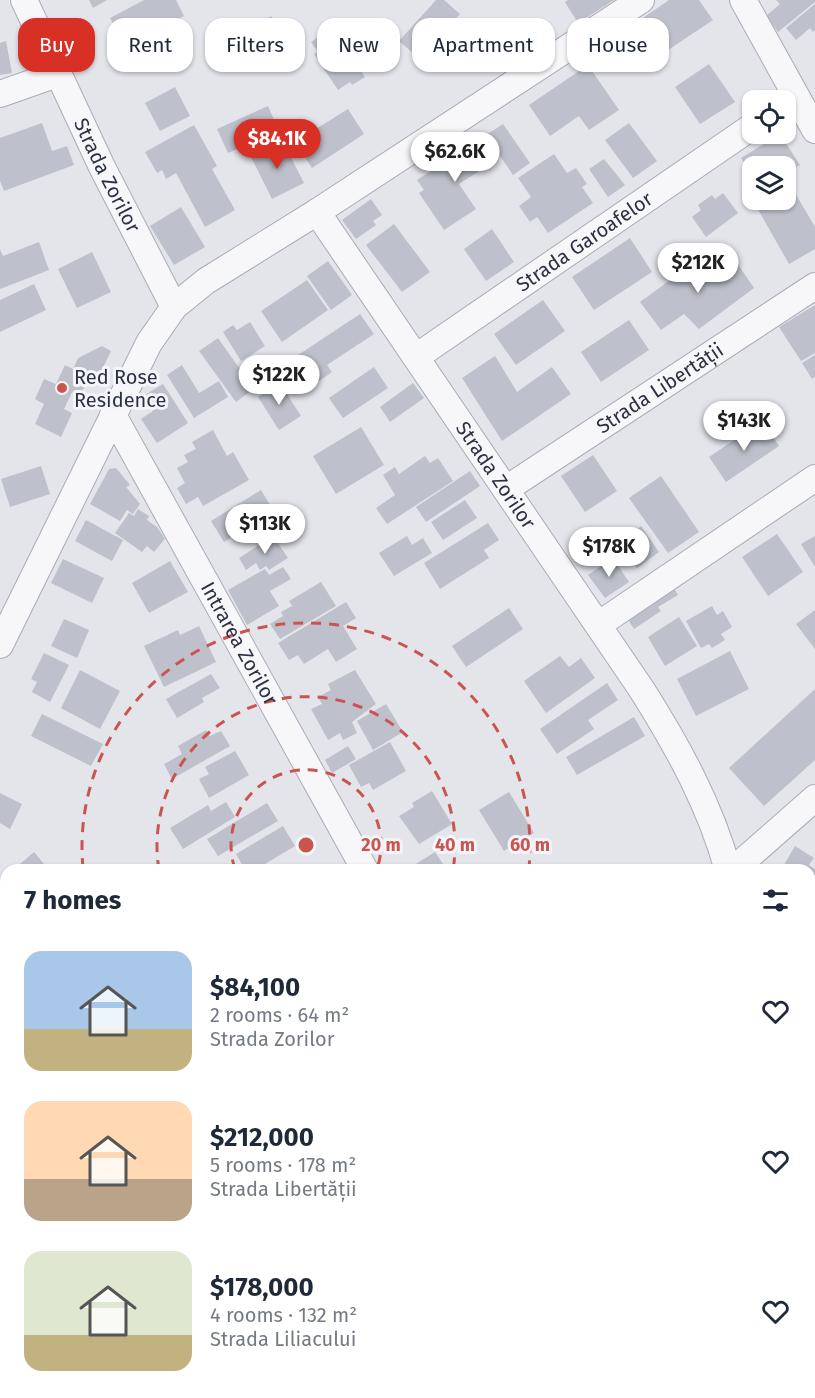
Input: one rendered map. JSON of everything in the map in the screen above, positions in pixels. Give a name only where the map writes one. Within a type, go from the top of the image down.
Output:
[{"type":"street","name":"Strada Zorilor","points":[[24,0],[57,74],[174,307]]},
{"type":"street","points":[[0,645],[149,343],[174,307],[206,281],[317,213],[641,0]]},
{"type":"street","points":[[743,0],[787,90]]},
{"type":"street","points":[[0,94],[57,74]]},
{"type":"street","points":[[796,105],[815,129]]},
{"type":"street","name":"Strada Garoafelor","points":[[416,357],[742,134]]},
{"type":"street","name":"Strada Zorilor","points":[[317,213],[642,690],[686,763],[717,832],[726,864]]},
{"type":"street","name":"Strada Libertății","points":[[506,489],[815,286]]},
{"type":"street","name":"Intrarea Zorilor","points":[[113,415],[362,864]]},
{"type":"street","points":[[598,625],[815,478]]},
{"type":"street","points":[[740,864],[815,798]]},
{"type":"building","points":[[89,0],[107,0],[93,8]]},
{"type":"building","points":[[144,0],[176,0],[184,16],[180,18],[110,18]]},
{"type":"building","points":[[436,0],[444,0],[460,14],[456,18],[420,18]]},
{"type":"building","points":[[568,0],[614,0],[586,18],[575,18],[565,2]]},
{"type":"building","points":[[669,0],[699,0],[713,20],[669,49],[669,18],[643,18]]},
{"type":"building","points":[[776,0],[815,0],[815,2],[778,32],[766,16],[780,4]]},
{"type":"building","points":[[815,4],[815,30],[813,32],[810,28],[796,40],[786,28]]},
{"type":"building","points":[[412,27],[412,52],[400,40]]},
{"type":"building","points":[[317,38],[317,51],[311,42]]},
{"type":"building","points":[[6,41],[12,73],[0,75],[0,43]]},
{"type":"building","points":[[709,64],[735,102],[700,124],[675,87]]},
{"type":"building","points":[[326,72],[362,72],[365,77],[352,85],[350,82],[338,90]]},
{"type":"building","points":[[578,72],[593,72],[619,110],[589,130],[579,116],[550,136],[529,105]]},
{"type":"building","points":[[175,87],[190,116],[160,131],[145,103]]},
{"type":"building","points":[[268,106],[279,131],[228,153],[217,129]]},
{"type":"building","points":[[348,109],[364,134],[312,168],[295,142]]},
{"type":"building","points":[[42,123],[52,151],[67,146],[74,165],[4,191],[0,181],[0,138]]},
{"type":"building","points":[[629,123],[657,161],[633,178],[605,140]]},
{"type":"building","points":[[503,124],[530,163],[513,175],[486,135]]},
{"type":"building","points":[[194,125],[217,166],[212,169],[235,210],[205,227],[176,173],[166,179],[162,170],[157,173],[145,152]]},
{"type":"building","points":[[483,137],[498,159],[459,184],[476,209],[444,230],[419,193],[424,190],[417,180]]},
{"type":"building","points":[[274,143],[277,148],[284,144],[304,183],[272,199],[250,155]]},
{"type":"building","points":[[764,144],[786,144],[794,156],[744,156]]},
{"type":"building","points":[[554,154],[567,173],[576,168],[587,184],[582,187],[593,203],[548,233],[537,217],[530,222],[519,206],[531,197],[518,178]]},
{"type":"building","points":[[604,159],[625,185],[608,197],[589,169]]},
{"type":"building","points":[[723,193],[738,213],[706,237],[692,217],[701,210],[698,205],[712,195],[715,199]]},
{"type":"building","points":[[796,195],[815,227],[815,249],[789,264],[758,210],[796,210]]},
{"type":"building","points":[[371,199],[382,215],[373,221],[376,225],[356,239],[342,220]]},
{"type":"building","points":[[181,207],[205,247],[174,265],[150,226]]},
{"type":"building","points":[[394,224],[430,272],[402,292],[366,245]]},
{"type":"building","points":[[492,229],[514,262],[486,281],[464,249]]},
{"type":"building","points":[[630,238],[652,272],[594,310],[572,277]]},
{"type":"building","points":[[39,242],[49,270],[0,289],[0,249],[3,256]]},
{"type":"building","points":[[92,252],[111,292],[77,308],[58,269]]},
{"type":"building","points":[[731,254],[754,288],[699,329],[684,314],[661,330],[640,302],[699,259],[707,271]]},
{"type":"building","points":[[328,261],[352,295],[331,310],[307,276]]},
{"type":"building","points":[[307,280],[328,310],[282,342],[261,311]]},
{"type":"building","points":[[34,284],[46,310],[0,332],[0,300]]},
{"type":"building","points":[[543,300],[565,331],[516,365],[494,334]]},
{"type":"building","points":[[815,305],[815,353],[801,361],[779,327]]},
{"type":"building","points":[[360,314],[374,334],[327,365],[332,372],[308,389],[289,361]]},
{"type":"building","points":[[629,320],[649,350],[601,382],[581,352]]},
{"type":"building","points":[[250,322],[265,346],[241,361],[223,332],[233,325],[237,330]]},
{"type":"building","points":[[218,338],[254,389],[236,402],[199,351]]},
{"type":"building","name":"Red Rose Residence","points":[[102,346],[111,351],[97,380],[89,376],[80,396],[72,392],[64,409],[72,413],[61,437],[35,424],[44,404],[35,399],[44,379],[56,384],[65,365],[73,369],[78,358]]},
{"type":"building","points":[[815,355],[815,377],[812,379],[802,363]]},
{"type":"building","points":[[495,356],[517,392],[552,367],[571,394],[502,441],[462,378]]},
{"type":"building","points":[[182,365],[199,393],[219,381],[228,397],[194,418],[167,375]]},
{"type":"building","points":[[374,367],[388,388],[343,418],[329,398]]},
{"type":"building","points":[[280,383],[301,416],[279,430],[258,397]]},
{"type":"building","points":[[413,383],[424,398],[390,422],[380,407]]},
{"type":"building","points":[[163,384],[188,423],[157,443],[141,419],[153,411],[143,396]]},
{"type":"building","points":[[762,421],[779,446],[726,482],[709,457]]},
{"type":"building","points":[[361,427],[384,465],[336,494],[313,456]]},
{"type":"building","points":[[213,430],[227,456],[233,452],[249,480],[203,506],[198,497],[186,504],[177,488],[185,483],[177,468],[188,462],[184,455],[196,449],[192,442]]},
{"type":"building","points":[[593,455],[617,491],[585,512],[561,476]]},
{"type":"building","points":[[425,456],[430,463],[438,458],[453,481],[387,524],[376,508],[395,495],[383,475],[395,467],[399,474]]},
{"type":"building","points":[[41,466],[50,494],[10,507],[1,479]]},
{"type":"building","points":[[116,468],[130,485],[126,487],[140,504],[133,514],[127,510],[120,521],[90,504],[109,469]]},
{"type":"building","points":[[470,471],[480,486],[426,522],[416,507]]},
{"type":"building","points":[[661,476],[699,532],[668,553],[629,498]]},
{"type":"building","points":[[261,490],[274,511],[224,542],[211,521]]},
{"type":"building","points":[[465,500],[477,518],[443,540],[431,522]]},
{"type":"building","points":[[138,509],[149,516],[147,520],[157,527],[165,539],[154,552],[147,546],[142,552],[115,533],[129,513],[134,516]]},
{"type":"building","points":[[86,520],[123,540],[112,561],[75,541]]},
{"type":"building","points":[[488,523],[499,540],[484,550],[489,558],[440,589],[424,563]]},
{"type":"building","points":[[641,526],[659,552],[637,568],[618,543]]},
{"type":"building","points":[[777,534],[803,572],[768,596],[742,557]]},
{"type":"building","points":[[273,536],[288,558],[269,570],[266,566],[260,570],[256,563],[246,570],[239,558]]},
{"type":"building","points":[[407,536],[412,545],[423,538],[432,553],[394,576],[379,553]]},
{"type":"building","points":[[815,536],[815,567],[801,544]]},
{"type":"building","points":[[613,558],[629,582],[605,598],[588,575]]},
{"type":"building","points":[[63,559],[104,578],[92,603],[51,583]]},
{"type":"building","points":[[170,561],[188,592],[149,613],[132,583]]},
{"type":"building","points":[[283,567],[291,579],[270,591],[279,606],[247,625],[228,590],[265,569],[269,575]]},
{"type":"building","points":[[321,582],[336,606],[280,639],[270,624],[283,616],[281,612],[292,606],[289,601]]},
{"type":"building","points":[[672,585],[678,595],[658,607],[661,611],[634,629],[625,615]]},
{"type":"building","points":[[346,602],[356,618],[343,626],[357,649],[336,662],[328,649],[304,664],[298,655],[289,660],[278,643]]},
{"type":"building","points":[[712,606],[717,615],[723,611],[732,627],[721,634],[725,640],[712,648],[709,644],[701,648],[686,621]]},
{"type":"building","points":[[509,608],[523,629],[466,667],[452,646]]},
{"type":"building","points":[[815,610],[815,649],[796,624]]},
{"type":"building","points":[[679,617],[697,646],[665,666],[648,637]]},
{"type":"building","points":[[64,619],[89,630],[77,658],[51,646]]},
{"type":"building","points":[[199,626],[216,662],[164,687],[144,646],[178,630],[180,635]]},
{"type":"building","points":[[730,651],[749,689],[696,716],[677,679]]},
{"type":"building","points":[[44,653],[69,665],[50,702],[32,692],[37,682],[31,679]]},
{"type":"building","points":[[560,656],[569,667],[581,658],[595,678],[546,713],[524,681]]},
{"type":"building","points":[[80,670],[120,691],[100,729],[61,708]]},
{"type":"building","points":[[355,670],[376,704],[352,722],[357,733],[343,740],[340,733],[328,740],[311,709],[322,704],[318,697],[331,690],[328,684]]},
{"type":"building","points":[[211,674],[220,688],[202,698],[204,702],[177,718],[166,699]]},
{"type":"building","points":[[607,683],[618,700],[588,720],[594,729],[557,754],[540,729]]},
{"type":"building","points":[[815,689],[815,760],[764,806],[729,768]]},
{"type":"building","points":[[386,704],[403,732],[373,750],[357,721]]},
{"type":"building","points":[[42,714],[103,744],[91,766],[31,736]]},
{"type":"building","points":[[634,717],[645,736],[577,775],[566,757]]},
{"type":"building","points":[[206,730],[210,736],[221,731],[230,746],[172,779],[164,764],[182,754],[178,746]]},
{"type":"building","points":[[390,742],[406,771],[373,790],[369,783],[361,787],[349,765]]},
{"type":"building","points":[[348,746],[356,759],[332,773],[325,760]]},
{"type":"building","points":[[235,751],[249,775],[209,798],[199,779],[209,774],[205,767]]},
{"type":"building","points":[[432,791],[452,824],[419,844],[399,816],[414,807],[412,803]]},
{"type":"building","points":[[509,792],[534,833],[504,851],[479,810]]},
{"type":"building","points":[[0,793],[22,804],[10,829],[0,823]]},
{"type":"building","points":[[226,802],[235,817],[183,849],[170,828],[208,805],[211,811]]},
{"type":"building","points":[[267,803],[278,821],[218,856],[207,839]]},
{"type":"building","points":[[283,826],[295,846],[265,864],[242,864],[236,854]]},
{"type":"building","points":[[795,846],[814,858],[810,864],[784,864]]},
{"type":"building","points":[[34,852],[44,864],[20,864]]},
{"type":"building","points":[[435,852],[443,864],[416,864]]},
{"type":"place","name":"Red Rose Residence","points":[[62,388]]}]
